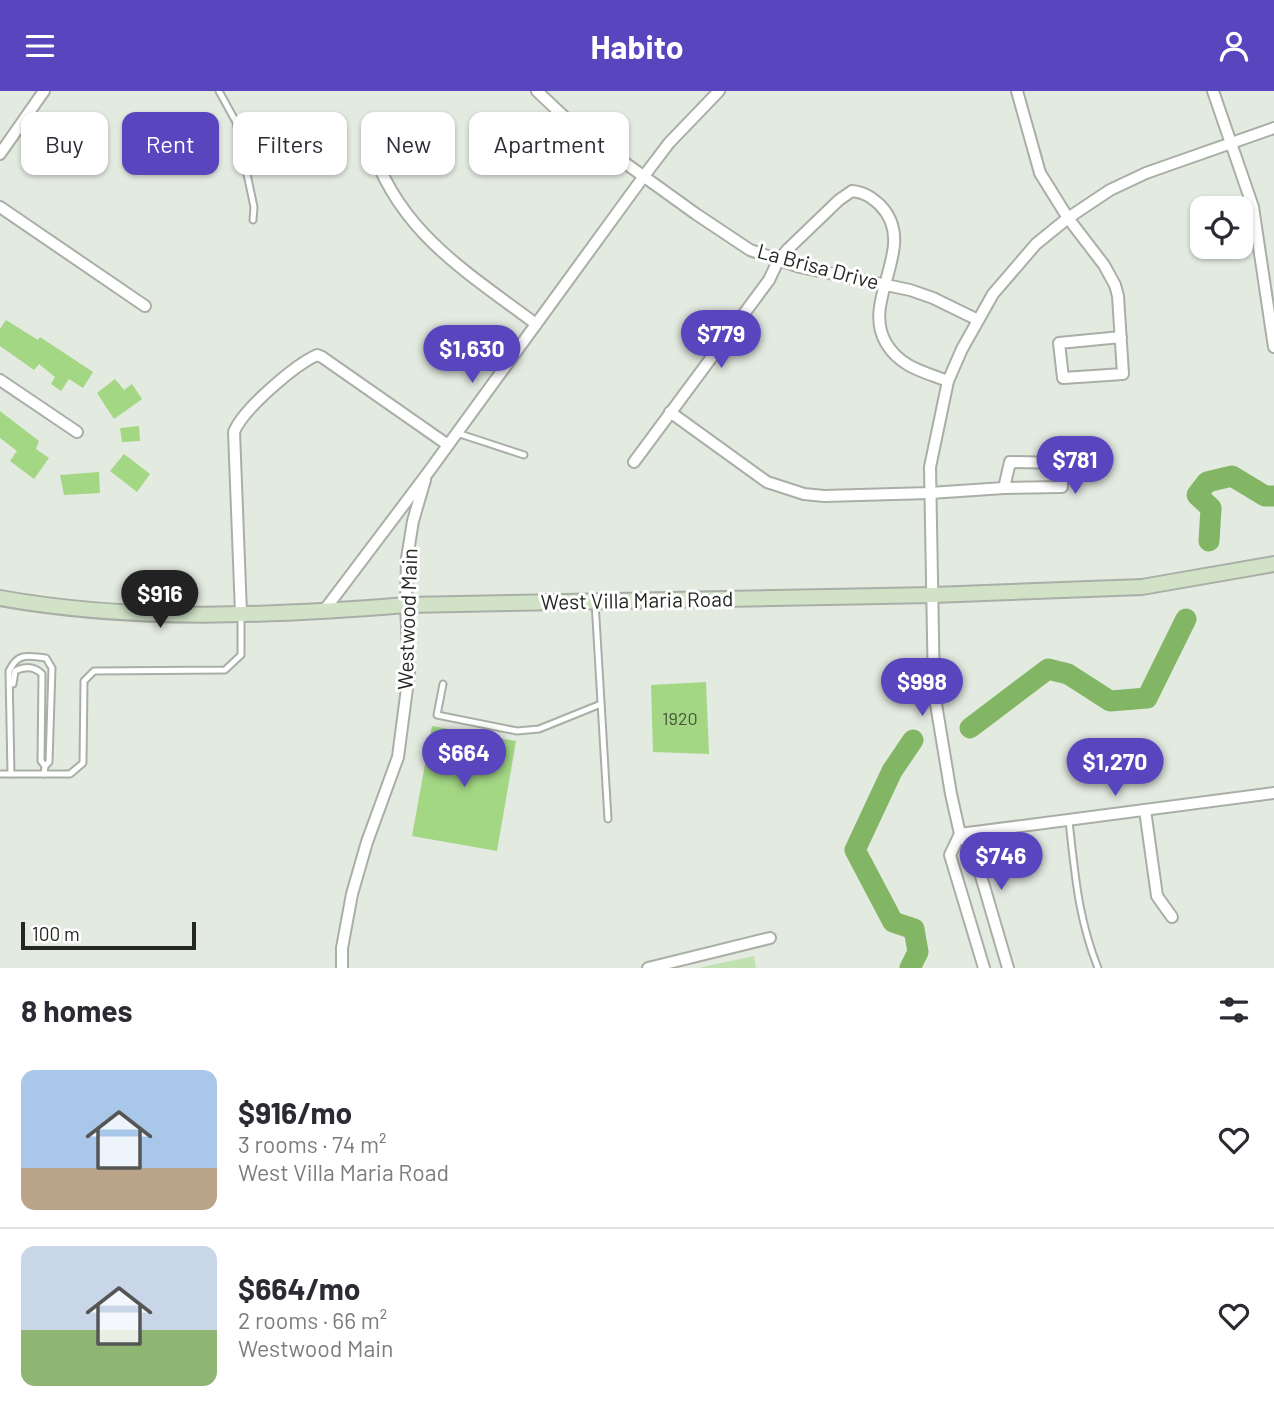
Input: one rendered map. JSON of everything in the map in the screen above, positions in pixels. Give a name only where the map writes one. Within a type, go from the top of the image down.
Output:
[{"type":"main road","name":"West Villa Maria Road","points":[[0,598],[94,611],[323,612],[406,605],[933,595],[1142,587],[1274,564]]},
{"type":"street","points":[[0,154],[44,91]]},
{"type":"street","name":"La Brisa Drive","points":[[537,91],[575,127],[750,250],[778,261],[910,290],[978,320]]},
{"type":"street","name":"Westwood Main","points":[[323,612],[669,143],[719,91]]},
{"type":"street","points":[[1017,91],[1040,173],[1068,218],[1104,265],[1118,296],[1124,374],[1063,378],[1059,343],[1121,337]]},
{"type":"street","points":[[1213,91],[1253,207],[1274,347]]},
{"type":"street","points":[[1008,968],[974,852],[960,834],[934,692],[930,467],[948,381],[993,293],[1036,244],[1068,218],[1110,190],[1146,173],[1274,128]]},
{"type":"street","points":[[382,175],[411,222],[453,261],[536,324]]},
{"type":"street","points":[[634,462],[769,280],[778,261],[839,200],[852,191],[872,197],[891,221],[895,251],[885,285],[880,317],[880,330],[886,342],[901,361],[948,381]]},
{"type":"street","points":[[0,207],[145,306]]},
{"type":"street","points":[[241,613],[234,432],[243,415],[303,362],[317,355],[323,357],[447,445]]},
{"type":"street","points":[[0,380],[77,432]]},
{"type":"street","points":[[670,412],[767,482],[804,494],[824,496],[1062,487],[1062,464],[1010,463],[1004,488]]},
{"type":"street","name":"Westwood Main","points":[[342,968],[342,948],[352,894],[367,842],[398,757],[409,673],[407,558],[413,521],[427,474]]},
{"type":"street","points":[[960,834],[1274,793]]},
{"type":"street","points":[[1145,810],[1157,896],[1172,918]]},
{"type":"street","points":[[960,834],[950,855],[984,968]]},
{"type":"street","points":[[648,968],[770,939]]},
{"type":"lane","points":[[219,91],[236,122],[254,207],[254,221]]},
{"type":"lane","points":[[456,433],[524,454]]},
{"type":"lane","points":[[595,601],[608,819]]},
{"type":"lane","points":[[0,774],[44,770],[70,774],[83,763],[84,681],[94,671],[225,670],[241,655],[241,613]]},
{"type":"lane","points":[[11,774],[9,671],[13,661],[23,656],[46,658],[52,668],[49,762],[44,770]]},
{"type":"lane","points":[[11,709],[14,703],[15,671],[24,667],[36,669],[42,674],[40,761],[44,770]]},
{"type":"lane","points":[[443,684],[437,715],[517,731],[539,729],[601,704]]},
{"type":"lane","points":[[1069,821],[1079,905],[1084,929],[1098,968]]},
{"type":"green space","points":[[754,956],[756,968],[698,968]]},
{"type":"building","points":[[6,320],[38,340],[40,337],[93,372],[83,388],[69,379],[61,391],[51,384],[55,377],[39,364],[34,370],[0,346],[0,329]]},
{"type":"building","points":[[115,379],[124,390],[132,384],[142,399],[114,419],[97,393]]},
{"type":"building","points":[[0,411],[39,441],[36,449],[49,458],[34,479],[10,461],[17,451],[0,438]]},
{"type":"building","points":[[139,426],[140,441],[122,442],[120,428]]},
{"type":"building","points":[[124,454],[150,474],[137,492],[110,471]]},
{"type":"building","points":[[99,472],[100,493],[64,495],[60,475]]},
{"type":"building","points":[[706,682],[709,754],[653,752],[651,685]]},
{"type":"building","points":[[432,726],[516,741],[497,851],[412,836]]},
{"type":"waterway","points":[[1209,541],[1211,508],[1197,495],[1207,482],[1232,476],[1265,496],[1274,496]]},
{"type":"waterway","points":[[970,728],[1048,669],[1068,674],[1110,701],[1147,698],[1186,619]]},
{"type":"waterway","points":[[910,968],[918,952],[914,929],[893,922],[855,850],[892,771],[913,740]]}]
